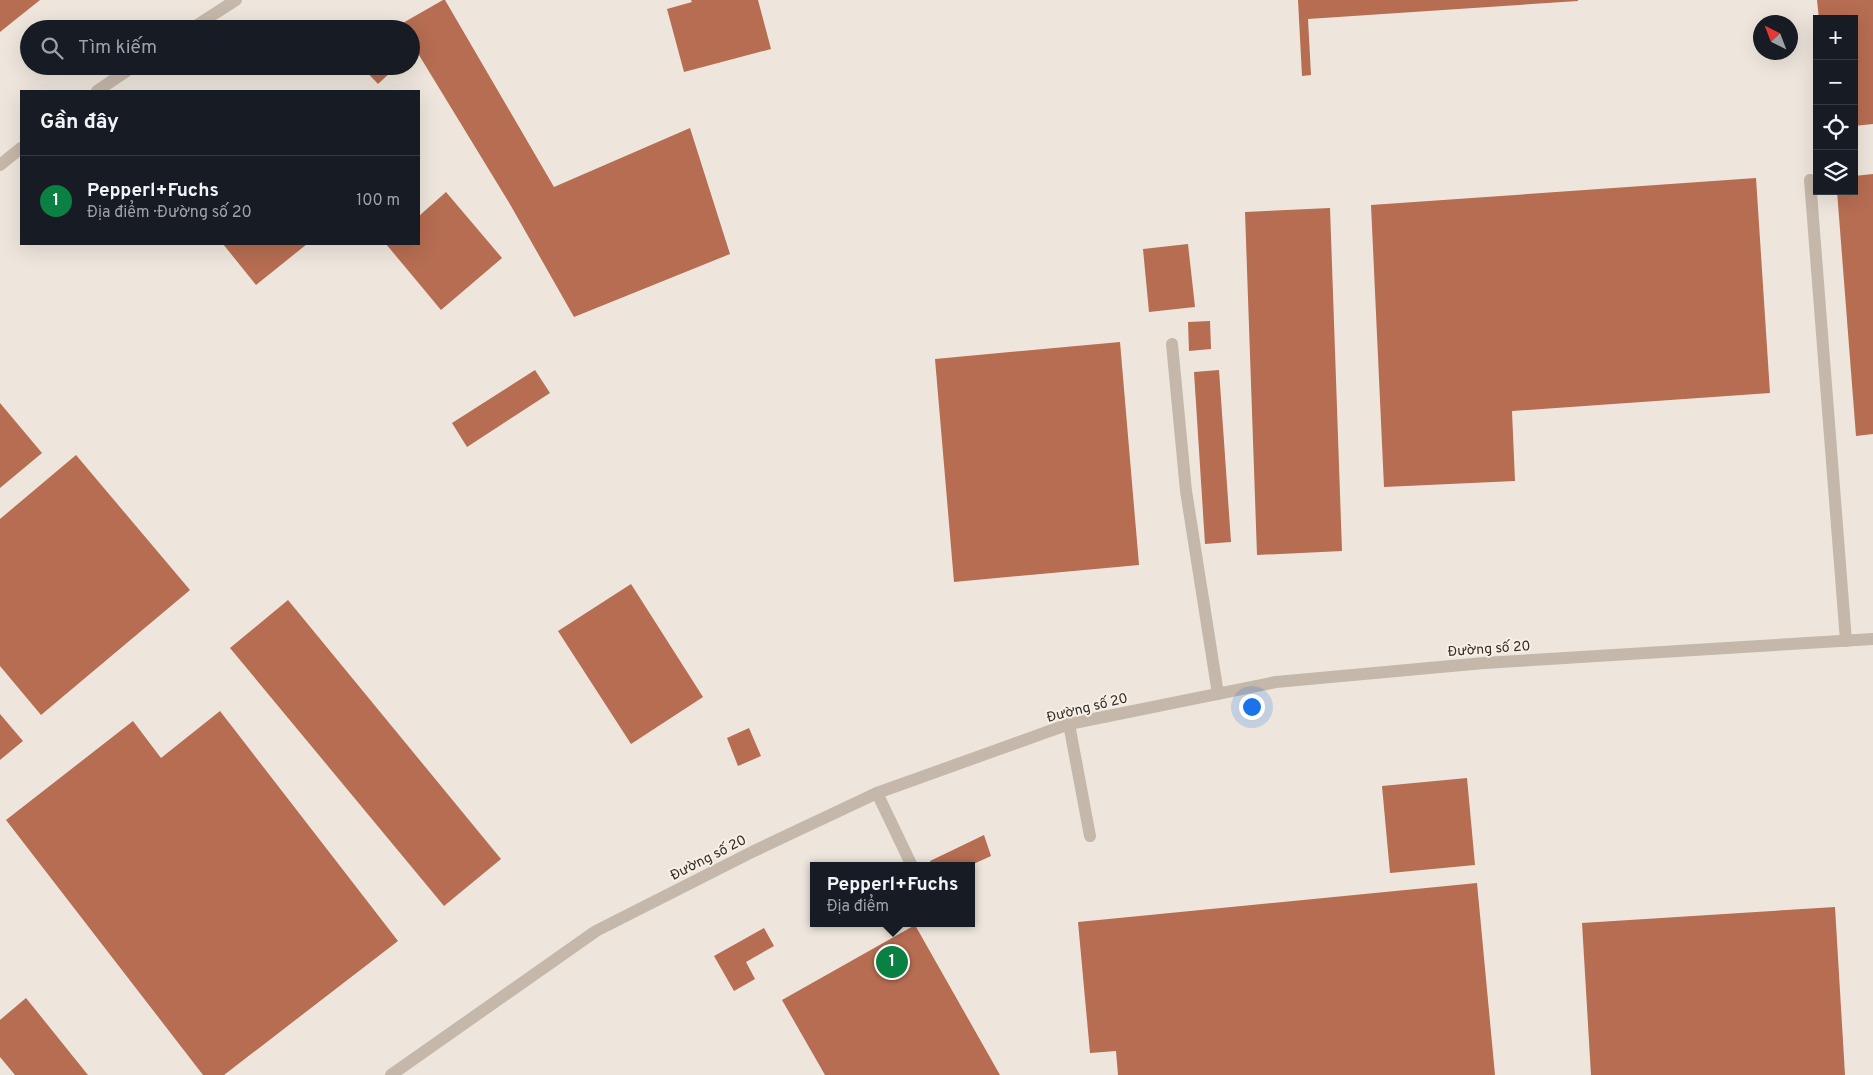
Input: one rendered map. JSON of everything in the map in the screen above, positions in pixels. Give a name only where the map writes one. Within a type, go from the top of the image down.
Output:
[{"type":"street","points":[[205,20],[236,0]]},
{"type":"street","points":[[98,90],[121,75]]},
{"type":"street","points":[[0,165],[20,149]]},
{"type":"street","points":[[1810,180],[1846,641]]},
{"type":"street","points":[[1172,344],[1186,491],[1218,694]]},
{"type":"street","name":"Đường số 20","points":[[391,1075],[596,931],[754,851],[877,793],[1069,724],[1276,682],[1484,663],[1873,639]]},
{"type":"street","points":[[1069,724],[1090,836]]},
{"type":"street","points":[[877,793],[910,862]]},
{"type":"building","points":[[0,0],[40,0],[0,32]]},
{"type":"building","points":[[445,0],[554,187],[690,128],[730,254],[574,317],[511,206],[420,57],[420,20],[408,20]]},
{"type":"building","points":[[691,0],[758,0],[771,49],[684,72],[667,9],[692,2]]},
{"type":"building","points":[[1298,0],[1578,1],[1308,19],[1311,75],[1302,76]]},
{"type":"building","points":[[1817,0],[1873,0],[1873,124],[1858,126],[1858,15],[1819,15]]},
{"type":"building","points":[[370,75],[388,75],[378,84]]},
{"type":"building","points":[[1873,174],[1873,434],[1856,436],[1837,195],[1858,195],[1858,176]]},
{"type":"building","points":[[1756,178],[1770,393],[1512,411],[1515,481],[1384,487],[1371,205]]},
{"type":"building","points":[[446,192],[502,258],[441,310],[387,245],[420,245],[420,215]]},
{"type":"building","points":[[1330,208],[1342,551],[1257,555],[1245,212]]},
{"type":"building","points":[[1188,244],[1195,307],[1149,312],[1143,249]]},
{"type":"building","points":[[224,245],[306,245],[256,285]]},
{"type":"building","points":[[1210,321],[1211,349],[1189,351],[1188,322]]},
{"type":"building","points":[[1120,342],[1139,565],[954,582],[935,359]]},
{"type":"building","points":[[535,370],[550,393],[467,447],[452,423]]},
{"type":"building","points":[[1219,370],[1231,542],[1205,544],[1194,372]]},
{"type":"building","points":[[0,403],[42,453],[0,488]]},
{"type":"building","points":[[76,455],[190,590],[41,715],[0,666],[0,519]]},
{"type":"building","points":[[631,584],[703,697],[631,744],[558,631]]},
{"type":"building","points":[[288,600],[501,859],[444,906],[230,648]]},
{"type":"building","points":[[220,711],[398,941],[224,1075],[203,1075],[6,820],[133,721],[161,758]]},
{"type":"building","points":[[0,714],[23,741],[0,760]]},
{"type":"building","points":[[749,728],[761,756],[738,766],[727,738]]},
{"type":"building","points":[[1467,778],[1475,865],[1390,873],[1382,786]]},
{"type":"building","points":[[984,835],[991,856],[975,863],[930,861]]},
{"type":"building","points":[[1477,883],[1495,1075],[1118,1075],[1116,1051],[1090,1053],[1078,922]]},
{"type":"building","points":[[1835,907],[1845,1075],[1591,1075],[1582,923]]},
{"type":"building","points":[[911,927],[916,927],[1000,1075],[825,1075],[782,1000]]},
{"type":"building","points":[[764,928],[774,946],[746,962],[755,979],[734,991],[714,956]]},
{"type":"building","points":[[26,998],[88,1075],[15,1075],[0,1057],[0,1020]]},
{"type":"place","name":"Pepperl+Fuchs","points":[[892,962]]}]
